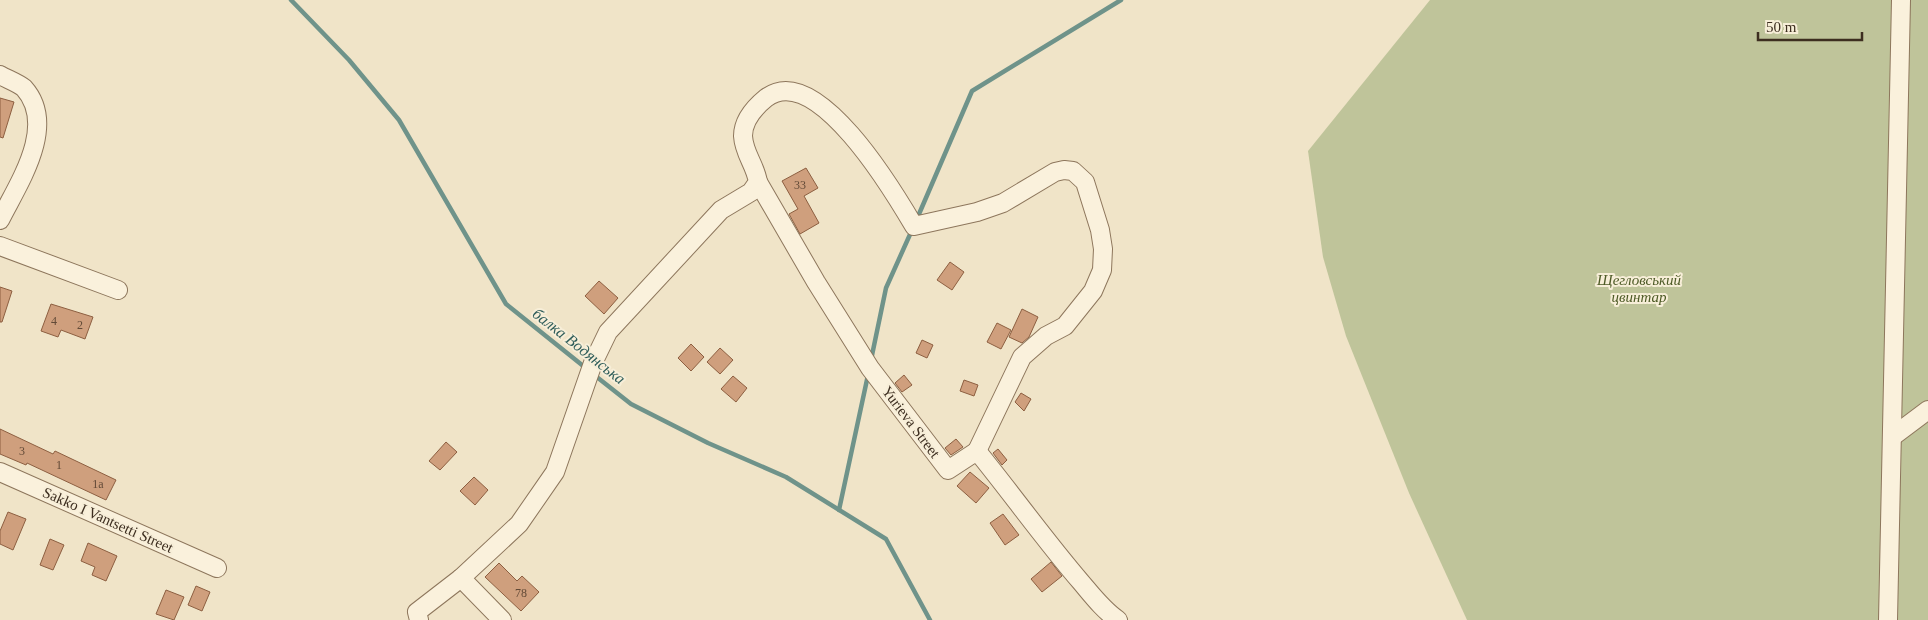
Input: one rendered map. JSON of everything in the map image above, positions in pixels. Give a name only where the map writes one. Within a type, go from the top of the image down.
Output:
[{"type":"street","points":[[1888,620],[1901,0]]},
{"type":"street","points":[[0,76],[23,87],[35,105],[36,135],[29,162],[0,220]]},
{"type":"street","points":[[419,620],[417,612],[461,578],[519,524],[555,472],[590,371],[608,332],[721,210],[751,192],[758,182],[756,168],[745,152],[743,133],[756,106],[770,95],[785,91],[800,94],[834,116],[890,184],[914,226],[977,212],[1003,203],[1055,172],[1064,170],[1081,176],[1088,188],[1100,230],[1103,249],[1098,281],[1086,303],[1065,326],[1046,336],[1022,357],[976,451],[1007,488],[1052,549],[1102,606],[1118,620]]},
{"type":"street","name":"Yurieva Street","points":[[758,182],[870,368],[948,470],[976,451]]},
{"type":"street","points":[[0,246],[118,290]]},
{"type":"street","points":[[1892,437],[1928,410]]},
{"type":"street","name":"Sakko I Vantsetti Street","points":[[0,472],[217,568]]},
{"type":"street","points":[[461,578],[502,620]]},
{"type":"green space","name":"Щегловський цвинтар","points":[[1430,0],[1928,0],[1928,620],[1467,620],[1409,493],[1346,336],[1323,257],[1308,151]]},
{"type":"building","points":[[0,98],[14,102],[3,138],[0,137]]},
{"type":"building","points":[[806,168],[818,188],[804,196],[819,223],[800,234],[789,214],[798,209],[782,181]]},
{"type":"building","points":[[950,262],[964,272],[952,290],[937,280]]},
{"type":"building","points":[[599,281],[618,298],[604,314],[585,296]]},
{"type":"building","points":[[0,287],[12,291],[2,322],[0,322]]},
{"type":"building","points":[[51,304],[93,317],[85,339],[61,330],[58,337],[41,331]]},
{"type":"building","points":[[1022,309],[1038,317],[1029,337],[1022,343],[1009,337]]},
{"type":"building","points":[[997,323],[1011,330],[1001,349],[987,342]]},
{"type":"building","points":[[922,340],[933,345],[927,358],[916,353]]},
{"type":"building","points":[[691,344],[704,357],[691,371],[678,358]]},
{"type":"building","points":[[720,348],[733,360],[720,374],[707,362]]},
{"type":"building","points":[[904,375],[912,385],[902,392],[895,383]]},
{"type":"building","points":[[733,376],[747,388],[736,402],[721,389]]},
{"type":"building","points":[[964,380],[978,385],[974,396],[960,391]]},
{"type":"building","points":[[1021,393],[1031,399],[1024,411],[1015,402]]},
{"type":"building","points":[[0,429],[53,454],[55,451],[116,480],[106,500],[27,463],[26,465],[0,454]]},
{"type":"building","points":[[956,439],[963,447],[951,455],[945,448]]},
{"type":"building","points":[[446,442],[457,452],[440,470],[429,461]]},
{"type":"building","points":[[998,449],[1007,460],[1002,465],[993,453]]},
{"type":"building","points":[[970,472],[989,488],[976,503],[957,486]]},
{"type":"building","points":[[474,477],[488,490],[475,505],[460,491]]},
{"type":"building","points":[[8,512],[26,519],[13,550],[0,544],[0,531]]},
{"type":"building","points":[[1003,514],[1019,535],[1005,545],[990,523]]},
{"type":"building","points":[[50,539],[64,545],[53,570],[40,565]]},
{"type":"building","points":[[88,543],[117,556],[106,581],[92,575],[95,567],[81,561]]},
{"type":"building","points":[[1051,562],[1062,576],[1042,592],[1031,579]]},
{"type":"building","points":[[499,563],[517,581],[522,576],[539,592],[521,611],[485,577]]},
{"type":"building","points":[[196,586],[210,592],[202,611],[188,605]]},
{"type":"building","points":[[166,590],[184,597],[174,620],[156,614]]},
{"type":"waterway","name":"балка Водянська","points":[[291,0],[349,60],[399,120],[506,304],[587,369]]},
{"type":"waterway","points":[[916,221],[972,91],[1121,0]]},
{"type":"waterway","points":[[871,360],[886,288],[912,230]]},
{"type":"waterway","name":"балка Водянська","points":[[593,374],[631,404],[708,443],[786,477],[886,539],[930,620]]},
{"type":"waterway","points":[[839,510],[868,375]]}]
